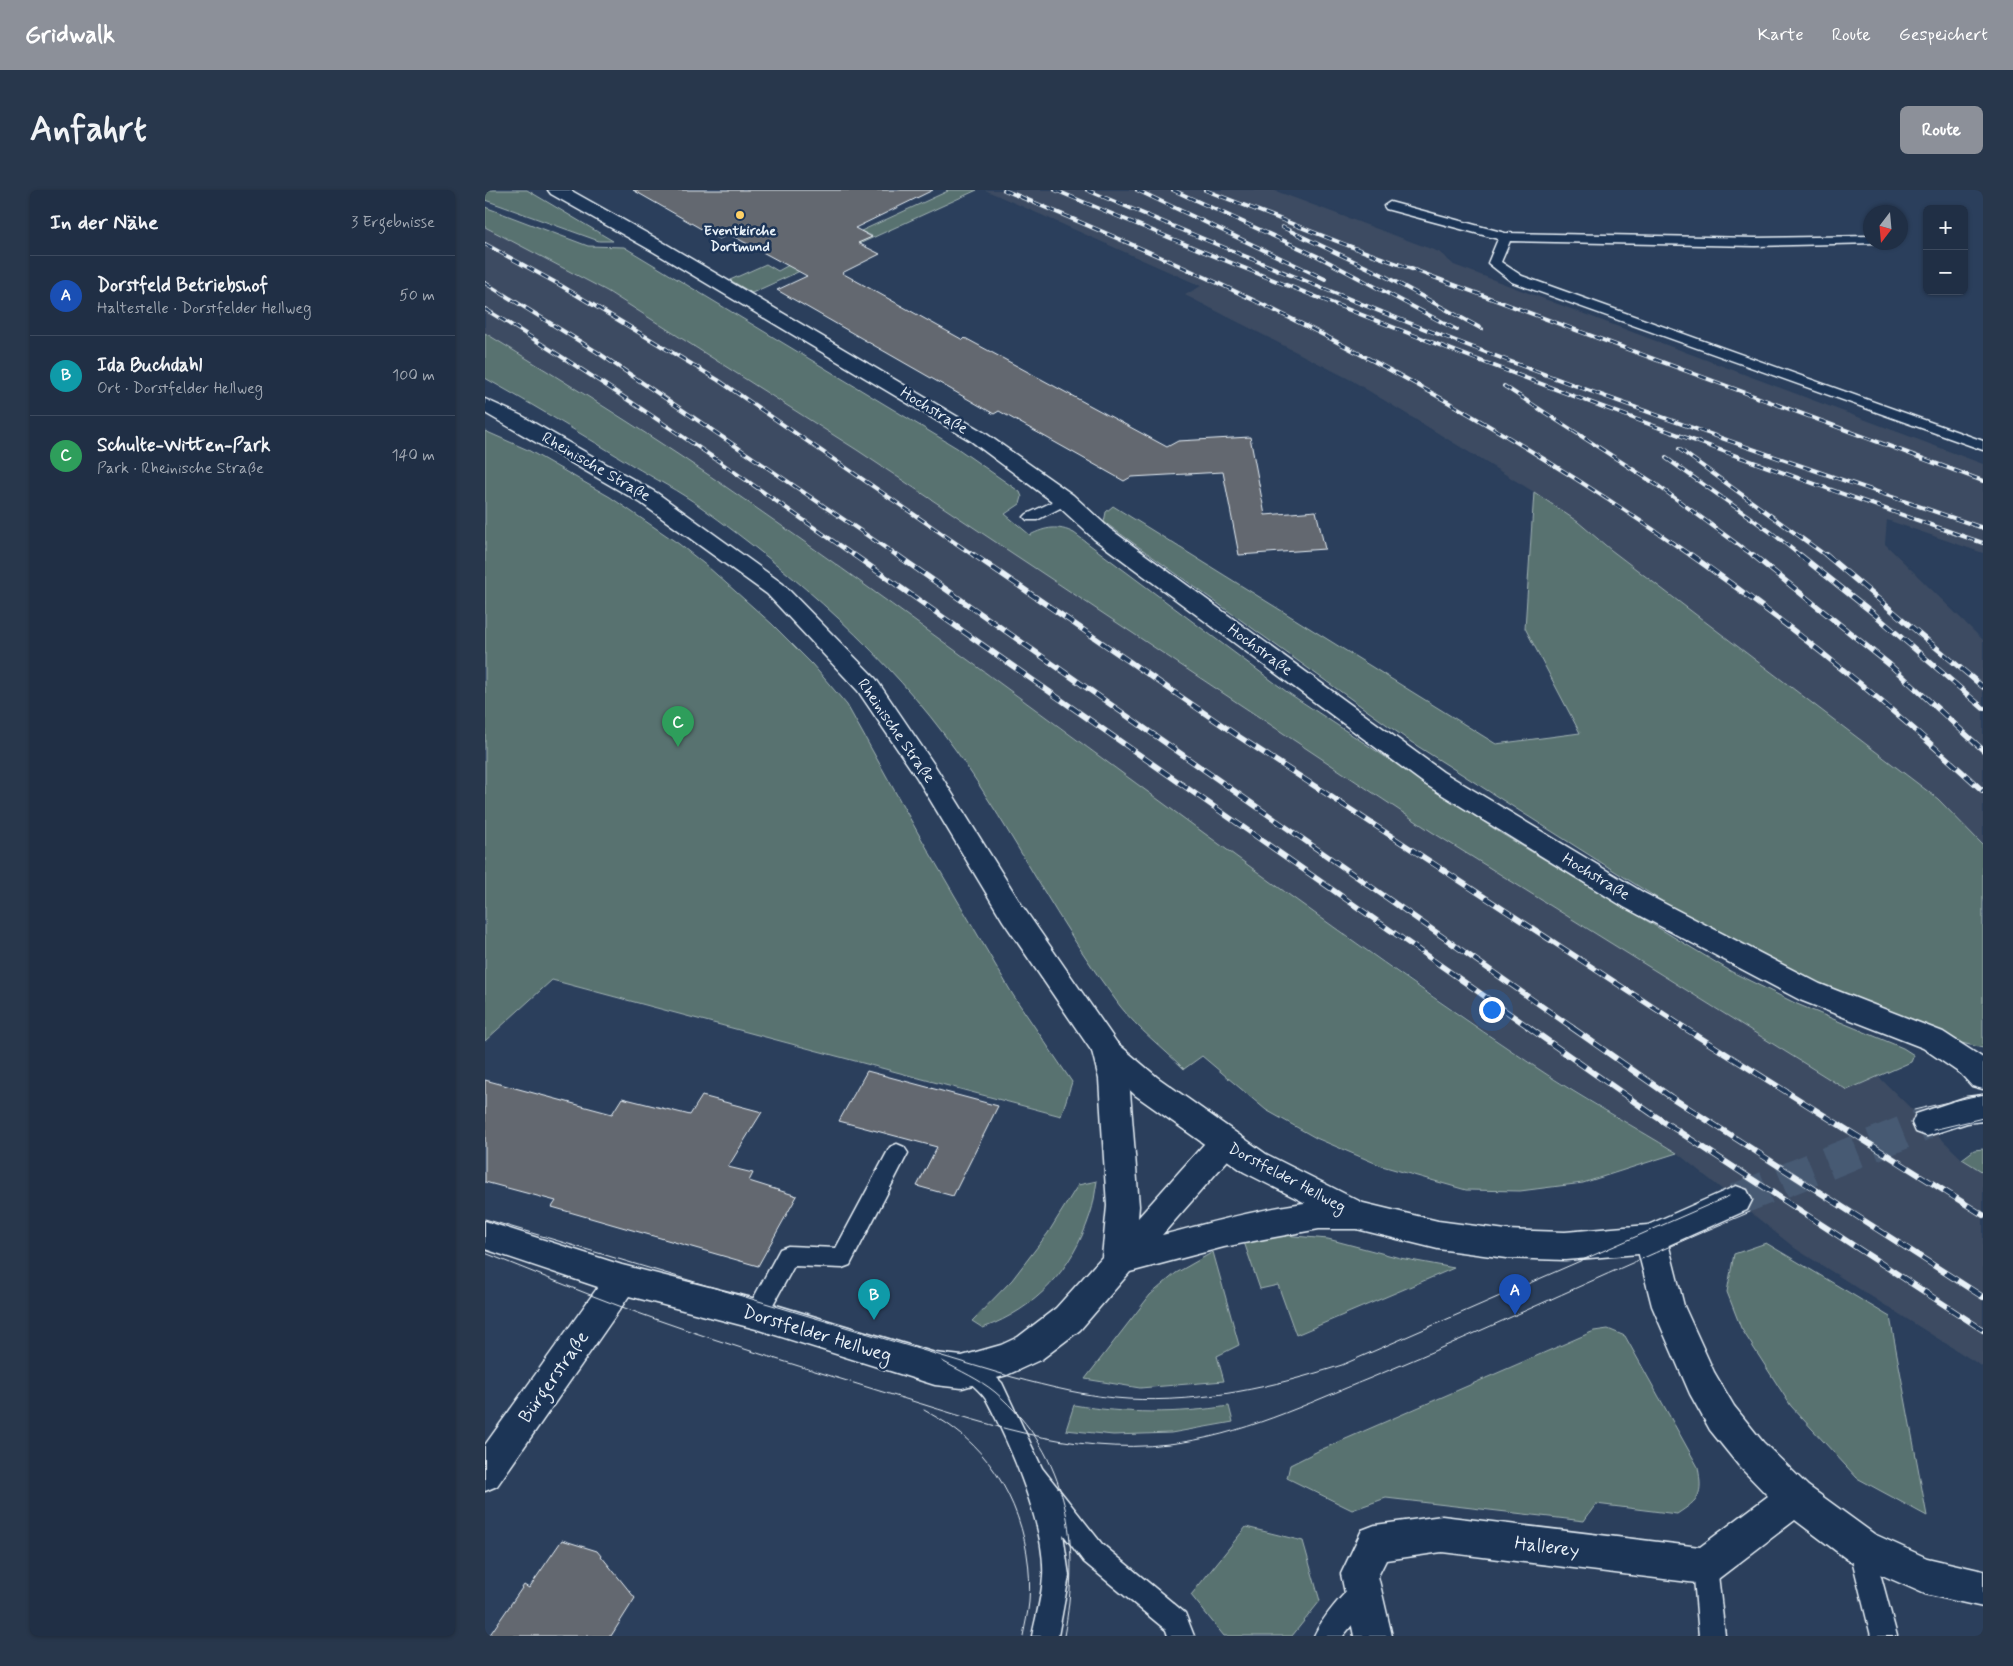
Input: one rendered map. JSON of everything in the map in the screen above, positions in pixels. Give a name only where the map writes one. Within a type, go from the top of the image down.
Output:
[{"type":"street","name":"Hochstraße","points":[[557,190],[660,248],[977,437],[1065,500],[1102,534],[1434,778],[1634,900],[1810,992],[1933,1040],[1971,1065],[1983,1077]]},
{"type":"street","name":"Rheinische Straße","points":[[485,405],[515,420],[649,498],[782,596],[867,685],[926,772],[1013,914],[1107,1051],[1145,1086],[1224,1143]]},
{"type":"street","points":[[1107,1051],[1114,1079],[1115,1121],[1123,1206],[1119,1261]]},
{"type":"street","points":[[1927,1123],[1967,1110],[1983,1108]]},
{"type":"street","name":"Dorstfelder Hellweg","points":[[485,1235],[622,1280],[755,1314],[935,1369],[962,1372],[1007,1358],[1030,1348],[1068,1319],[1224,1143],[1255,1163],[1357,1214],[1438,1235],[1506,1244],[1565,1246],[1651,1239],[1735,1200]]},
{"type":"street","name":"Dorstfelder Hellweg","points":[[1119,1261],[1264,1225],[1319,1215],[1357,1214]]},
{"type":"street","points":[[1651,1239],[1668,1306],[1702,1383],[1723,1418],[1751,1454],[1795,1498],[1861,1547],[1925,1576],[1983,1589]]},
{"type":"street","name":"Bürgerstraße","points":[[485,1474],[622,1280]]},
{"type":"street","points":[[1705,1566],[1795,1498]]},
{"type":"street","name":"Hallerey","points":[[1373,1636],[1359,1574],[1375,1543],[1441,1534],[1705,1566]]},
{"type":"lane","points":[[1390,206],[1505,237],[1755,242],[1863,240]]},
{"type":"lane","points":[[1505,237],[1494,263],[1517,279],[1983,446]]},
{"type":"lane","points":[[1032,517],[1065,500]]},
{"type":"lane","points":[[755,1314],[788,1256],[842,1258],[897,1153]]},
{"type":"lane","points":[[972,1369],[994,1391],[1033,1476],[1052,1538],[1056,1576],[1045,1636]]},
{"type":"lane","points":[[1033,1476],[1093,1553],[1176,1622],[1181,1636]]},
{"type":"lane","points":[[1861,1547],[1884,1636]]},
{"type":"lane","points":[[1705,1566],[1712,1636]]},
{"type":"lane","points":[[1327,1636],[1363,1592]]},
{"type":"shaded area","points":[[985,190],[1273,190],[1439,252],[1454,265],[1983,464],[1983,553],[1887,520],[1885,544],[1983,640],[1983,845],[1938,799],[1611,550],[1578,522],[1534,492],[1351,380],[1185,295],[1201,286]]},
{"type":"shaded area","points":[[485,227],[607,291],[857,450],[1432,832],[1847,1090],[1878,1076],[1962,1159],[1983,1172],[1983,1367],[1796,1249],[1677,1153],[1537,1068],[1271,883],[914,620],[740,496],[616,413],[485,333]]},
{"type":"green space","points":[[485,190],[527,190],[613,241],[599,241],[485,200]]},
{"type":"green space","points":[[946,190],[977,190],[752,293],[730,280],[766,264],[778,271],[848,233],[863,241],[872,236],[861,231],[948,191]]},
{"type":"green space","points":[[485,207],[588,246],[624,247],[957,448],[1020,492],[1022,497],[1020,504],[1005,514],[1030,535],[1052,528],[1074,533],[1287,692],[1502,834],[1732,972],[1797,1004],[1903,1048],[1914,1055],[1911,1062],[1847,1090],[1432,832],[857,450],[607,291],[485,227]]},
{"type":"green space","points":[[485,333],[679,455],[842,568],[1235,856],[1433,997],[1551,1077],[1677,1153],[1583,1183],[1520,1191],[1466,1190],[1382,1166],[1316,1138],[1266,1110],[1202,1056],[1184,1069],[1142,1030],[1120,1006],[1077,944],[957,752],[902,683],[871,650],[772,560],[701,507],[676,490],[485,378]]},
{"type":"green space","points":[[485,431],[528,450],[610,497],[679,544],[772,624],[812,664],[847,705],[918,833],[1013,995],[1072,1082],[1061,1116],[552,980],[485,1041]]},
{"type":"green space","points":[[1534,492],[1578,522],[1611,550],[1938,799],[1983,845],[1983,1048],[1953,1041],[1801,979],[1668,905],[1411,742],[1104,522],[1106,512],[1113,506],[1496,744],[1580,733],[1525,628]]},
{"type":"green space","points":[[1983,1149],[1983,1172],[1962,1159],[1974,1150]]},
{"type":"green space","points":[[1097,1181],[1091,1211],[1082,1235],[1073,1253],[1050,1285],[1020,1310],[1002,1320],[983,1328],[972,1321],[1012,1280],[1048,1233],[1078,1185]]},
{"type":"green space","points":[[1283,1235],[1328,1239],[1400,1258],[1454,1268],[1296,1335],[1278,1285],[1260,1289],[1244,1242]]},
{"type":"green space","points":[[1766,1243],[1890,1317],[1927,1516],[1857,1478],[1791,1406],[1741,1328],[1727,1292],[1734,1254]]},
{"type":"green space","points":[[1213,1252],[1239,1345],[1217,1356],[1224,1381],[1140,1388],[1085,1379],[1150,1295],[1176,1273]]},
{"type":"green space","points":[[1608,1329],[1625,1336],[1698,1467],[1700,1490],[1698,1495],[1691,1504],[1677,1514],[1596,1504],[1584,1521],[1386,1498],[1352,1510],[1287,1478],[1290,1465],[1318,1451],[1594,1331]]},
{"type":"green space","points":[[1074,1405],[1151,1412],[1210,1409],[1229,1406],[1233,1422],[1171,1433],[1113,1435],[1066,1430]]},
{"type":"green space","points":[[1246,1527],[1303,1541],[1320,1601],[1292,1636],[1224,1636],[1191,1595]]},
{"type":"building","points":[[633,190],[933,190],[855,228],[872,237],[858,243],[880,254],[842,273],[963,340],[965,338],[1167,447],[1178,441],[1250,437],[1265,515],[1316,511],[1325,549],[1239,555],[1223,472],[1131,477],[1124,481],[999,411],[994,414],[777,290],[807,276],[729,234],[719,239]]},
{"type":"building","points":[[867,1071],[998,1106],[953,1196],[917,1186],[937,1147],[839,1121]]},
{"type":"building","points":[[485,1080],[612,1114],[622,1098],[690,1115],[702,1096],[762,1112],[728,1167],[753,1173],[749,1181],[797,1196],[758,1266],[552,1207],[556,1201],[485,1182]]},
{"type":"building","points":[[562,1540],[597,1551],[635,1598],[611,1636],[489,1636],[524,1585],[529,1588]]},
{"type":"tunnel","points":[[1736,1200],[1927,1123]]},
{"type":"tram line","points":[[1914,1110],[1983,1094]]},
{"type":"tram line","points":[[1933,1130],[1983,1118]]},
{"type":"tram line","points":[[485,1219],[1012,1377],[1084,1394],[1156,1400],[1237,1392],[1290,1380],[1342,1365],[1729,1196]]},
{"type":"tram line","points":[[1033,1435],[1061,1441],[1133,1446],[1196,1440],[1248,1426],[1323,1398],[1420,1357],[1750,1212]]},
{"type":"tram line","points":[[485,1253],[684,1329],[991,1425],[1033,1435]]},
{"type":"tram line","points":[[942,1361],[989,1387],[1020,1417],[1033,1435]]},
{"type":"tram line","points":[[924,1410],[950,1425],[972,1444],[988,1462],[1002,1483],[1013,1505],[1027,1553],[1029,1577],[1029,1602],[1023,1636]]},
{"type":"tram line","points":[[1033,1435],[1040,1444],[1054,1473],[1064,1504],[1069,1535],[1071,1568],[1064,1636]]},
{"type":"railway","points":[[1004,190],[1197,273],[1345,346],[1464,411],[1523,446],[1693,557]]},
{"type":"railway","points":[[1055,190],[1400,330],[1632,418],[1983,543]]},
{"type":"railway","points":[[1087,190],[1317,286],[1540,373],[1983,528]]},
{"type":"railway","points":[[1137,190],[1325,279]]},
{"type":"railway","points":[[1173,190],[1317,256],[1457,330]]},
{"type":"railway","points":[[1205,190],[1344,244],[1983,481]]},
{"type":"railway","points":[[1282,227],[1381,274],[1482,329]]},
{"type":"railway","points":[[485,244],[560,285],[718,380],[976,557]]},
{"type":"railway","points":[[485,283],[597,352],[899,557]]},
{"type":"railway","points":[[485,309],[626,399],[856,557]]},
{"type":"railway","points":[[1504,386],[1657,485],[1755,557]]},
{"type":"railway","points":[[1679,449],[1828,557]]},
{"type":"railway","points":[[1666,458],[1772,533],[1802,557]]},
{"type":"railway","points":[[854,555],[1530,1028]]},
{"type":"railway","points":[[897,555],[1573,1028]]},
{"type":"railway","points":[[974,555],[1238,736],[1685,1028]]},
{"type":"railway","points":[[1691,555],[1767,610],[1841,668],[1913,728],[1983,791]]},
{"type":"railway","points":[[1753,555],[1890,665],[1983,750]]},
{"type":"railway","points":[[1800,555],[1873,613],[1983,708]]},
{"type":"railway","points":[[1826,555],[1983,687]]},
{"type":"railway","points":[[1528,1027],[1652,1114],[1983,1330]]},
{"type":"railway","points":[[1571,1027],[1671,1097],[1983,1297]]},
{"type":"railway","points":[[1683,1027],[1983,1215]]},
{"type":"place","name":"Eventkirche Dortmund","points":[[740,215]]},
{"type":"place","name":"Schulte-Witten-Park","points":[[678,747]]},
{"type":"place","name":"Dorstfeld Betriebshof","points":[[1515,1315]]},
{"type":"place","name":"Ida Buchdahl","points":[[874,1320]]}]
